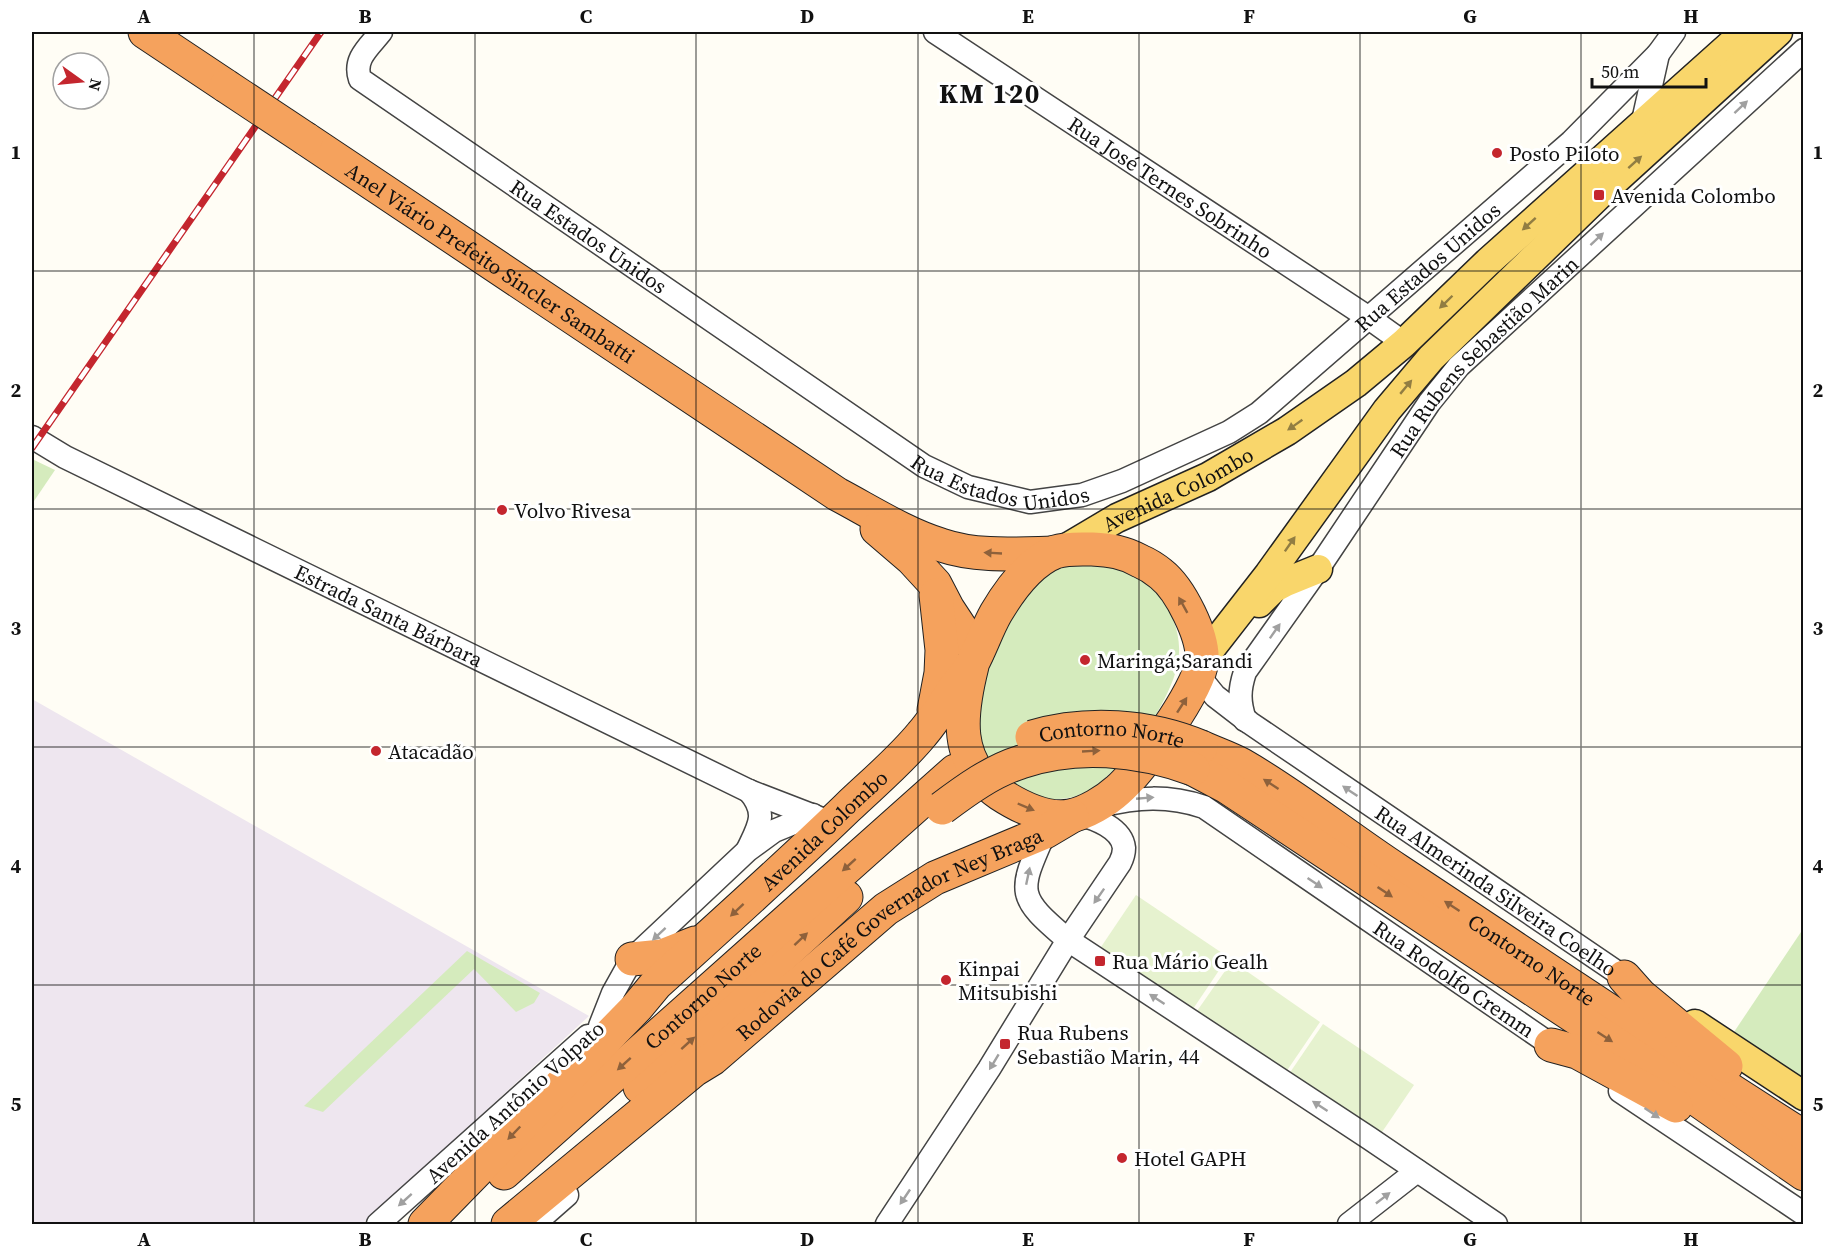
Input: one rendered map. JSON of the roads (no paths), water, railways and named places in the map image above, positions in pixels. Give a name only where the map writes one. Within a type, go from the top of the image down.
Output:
[{"type":"highway","name":"Anel Viário Prefeito Sincler Sambatti","points":[[145,32],[837,494],[941,546],[971,552],[1058,552],[1088,549],[1124,552],[1162,574],[1176,591],[1207,657]]},
{"type":"highway","name":"Anel Viário Prefeito Sincler Sambatti","points":[[837,494],[912,559],[935,584],[974,659]]},
{"type":"highway","name":"Avenida Colombo","points":[[424,1224],[637,1007],[656,984],[707,937],[823,819],[897,761],[930,724],[974,659],[995,615],[1011,590],[1029,570],[1058,552]]},
{"type":"highway","points":[[930,724],[941,673],[942,650],[935,584]]},
{"type":"highway","points":[[974,659],[964,700],[964,740],[970,760],[992,788],[1028,809],[1054,817],[1074,817],[1118,790],[1141,766],[1186,699],[1207,657]]},
{"type":"highway","name":"Contorno Norte","points":[[447,1224],[955,771],[996,748],[1046,733],[1076,728],[1109,726],[1158,734],[1185,740],[1241,764],[1658,1044],[1803,1137]]},
{"type":"highway","name":"Contorno Norte","points":[[490,1224],[942,808],[975,784],[1020,762],[1058,752],[1103,750],[1153,757],[1193,769],[1227,787],[1646,1064],[1803,1176]]},
{"type":"highway","name":"Rodovia do Café Governador Ney Braga","points":[[508,1224],[694,1070],[712,1059],[885,909],[935,878],[1074,817]]},
{"type":"highway","points":[[632,959],[662,956],[707,937]]},
{"type":"highway","points":[[1624,977],[1640,995],[1716,1058],[1803,1125]]},
{"type":"highway","points":[[1551,1045],[1577,1052],[1803,1176]]},
{"type":"main road","name":"Avenida Colombo","points":[[1058,552],[1117,518],[1208,477],[1287,431],[1356,384],[1404,344],[1488,262],[1745,32]]},
{"type":"main road","points":[[1207,657],[1387,410],[1431,358],[1599,195],[1778,32]]},
{"type":"main road","points":[[1207,657],[1273,589],[1318,569]]},
{"type":"main road","name":"Rua Almerinda Silveira Coelho","points":[[1624,977],[1803,1096]]},
{"type":"street","name":"Rua Estados Unidos","points":[[381,32],[357,63],[356,70],[360,79],[924,466],[968,487],[1030,502],[1082,495],[1122,481],[1229,432],[1259,412],[1571,142],[1658,54]]},
{"type":"street","name":"Rua José Ternes Sobrinho","points":[[935,32],[1370,318],[1404,344]]},
{"type":"street","points":[[1643,121],[1658,54],[1674,32]]},
{"type":"street","name":"Rua Rubens Sebastião Marin","points":[[1245,720],[1239,702],[1240,686],[1245,672],[1318,569],[1429,403],[1460,366],[1803,50]]},
{"type":"street","name":"Estrada Santa Bárbara","points":[[32,437],[65,457],[749,791],[823,819]]},
{"type":"street","name":"Rua Almerinda Silveira Coelho","points":[[1207,657],[1215,696],[1245,720],[1624,977]]},
{"type":"street","points":[[748,850],[758,829],[760,813],[759,806],[749,791]]},
{"type":"street","name":"Rua Rodolfo Cremm","points":[[1074,817],[1124,800],[1153,797],[1184,800],[1204,807],[1551,1045],[1803,1214]]},
{"type":"street","points":[[887,1224],[989,1069],[1068,940],[1120,863],[1124,849],[1119,837],[1104,824],[1074,817],[1026,880],[1026,894],[1042,918],[1068,940],[1496,1224]]},
{"type":"street","points":[[600,1026],[612,993],[632,959],[748,850],[774,831],[823,819]]},
{"type":"street","name":"Avenida Antônio Volpato","points":[[378,1224],[631,999],[656,984]]},
{"type":"street","points":[[534,1224],[697,1078],[712,1059]]},
{"type":"street","points":[[1349,1224],[1417,1171]]},
{"type":"railway","points":[[32,448],[321,32]]},
{"type":"place","name":"Posto Piloto","points":[[1497,153]]},
{"type":"place","name":"Avenida Colombo","points":[[1599,195]]},
{"type":"place","name":"Volvo Rivesa","points":[[502,510]]},
{"type":"place","name":"Maringá;Sarandi","points":[[1085,660]]},
{"type":"place","name":"Atacadão","points":[[376,751]]},
{"type":"place","name":"Rua Mário Gealh","points":[[1100,961]]},
{"type":"place","name":"Kinpai Mitsubishi","points":[[946,980]]},
{"type":"place","name":"Rua Rubens Sebastião Marin, 44","points":[[1005,1044]]},
{"type":"place","name":"Hotel GAPH","points":[[1122,1158]]},
{"type":"district","name":"KM 120","points":[[990,93]]}]
